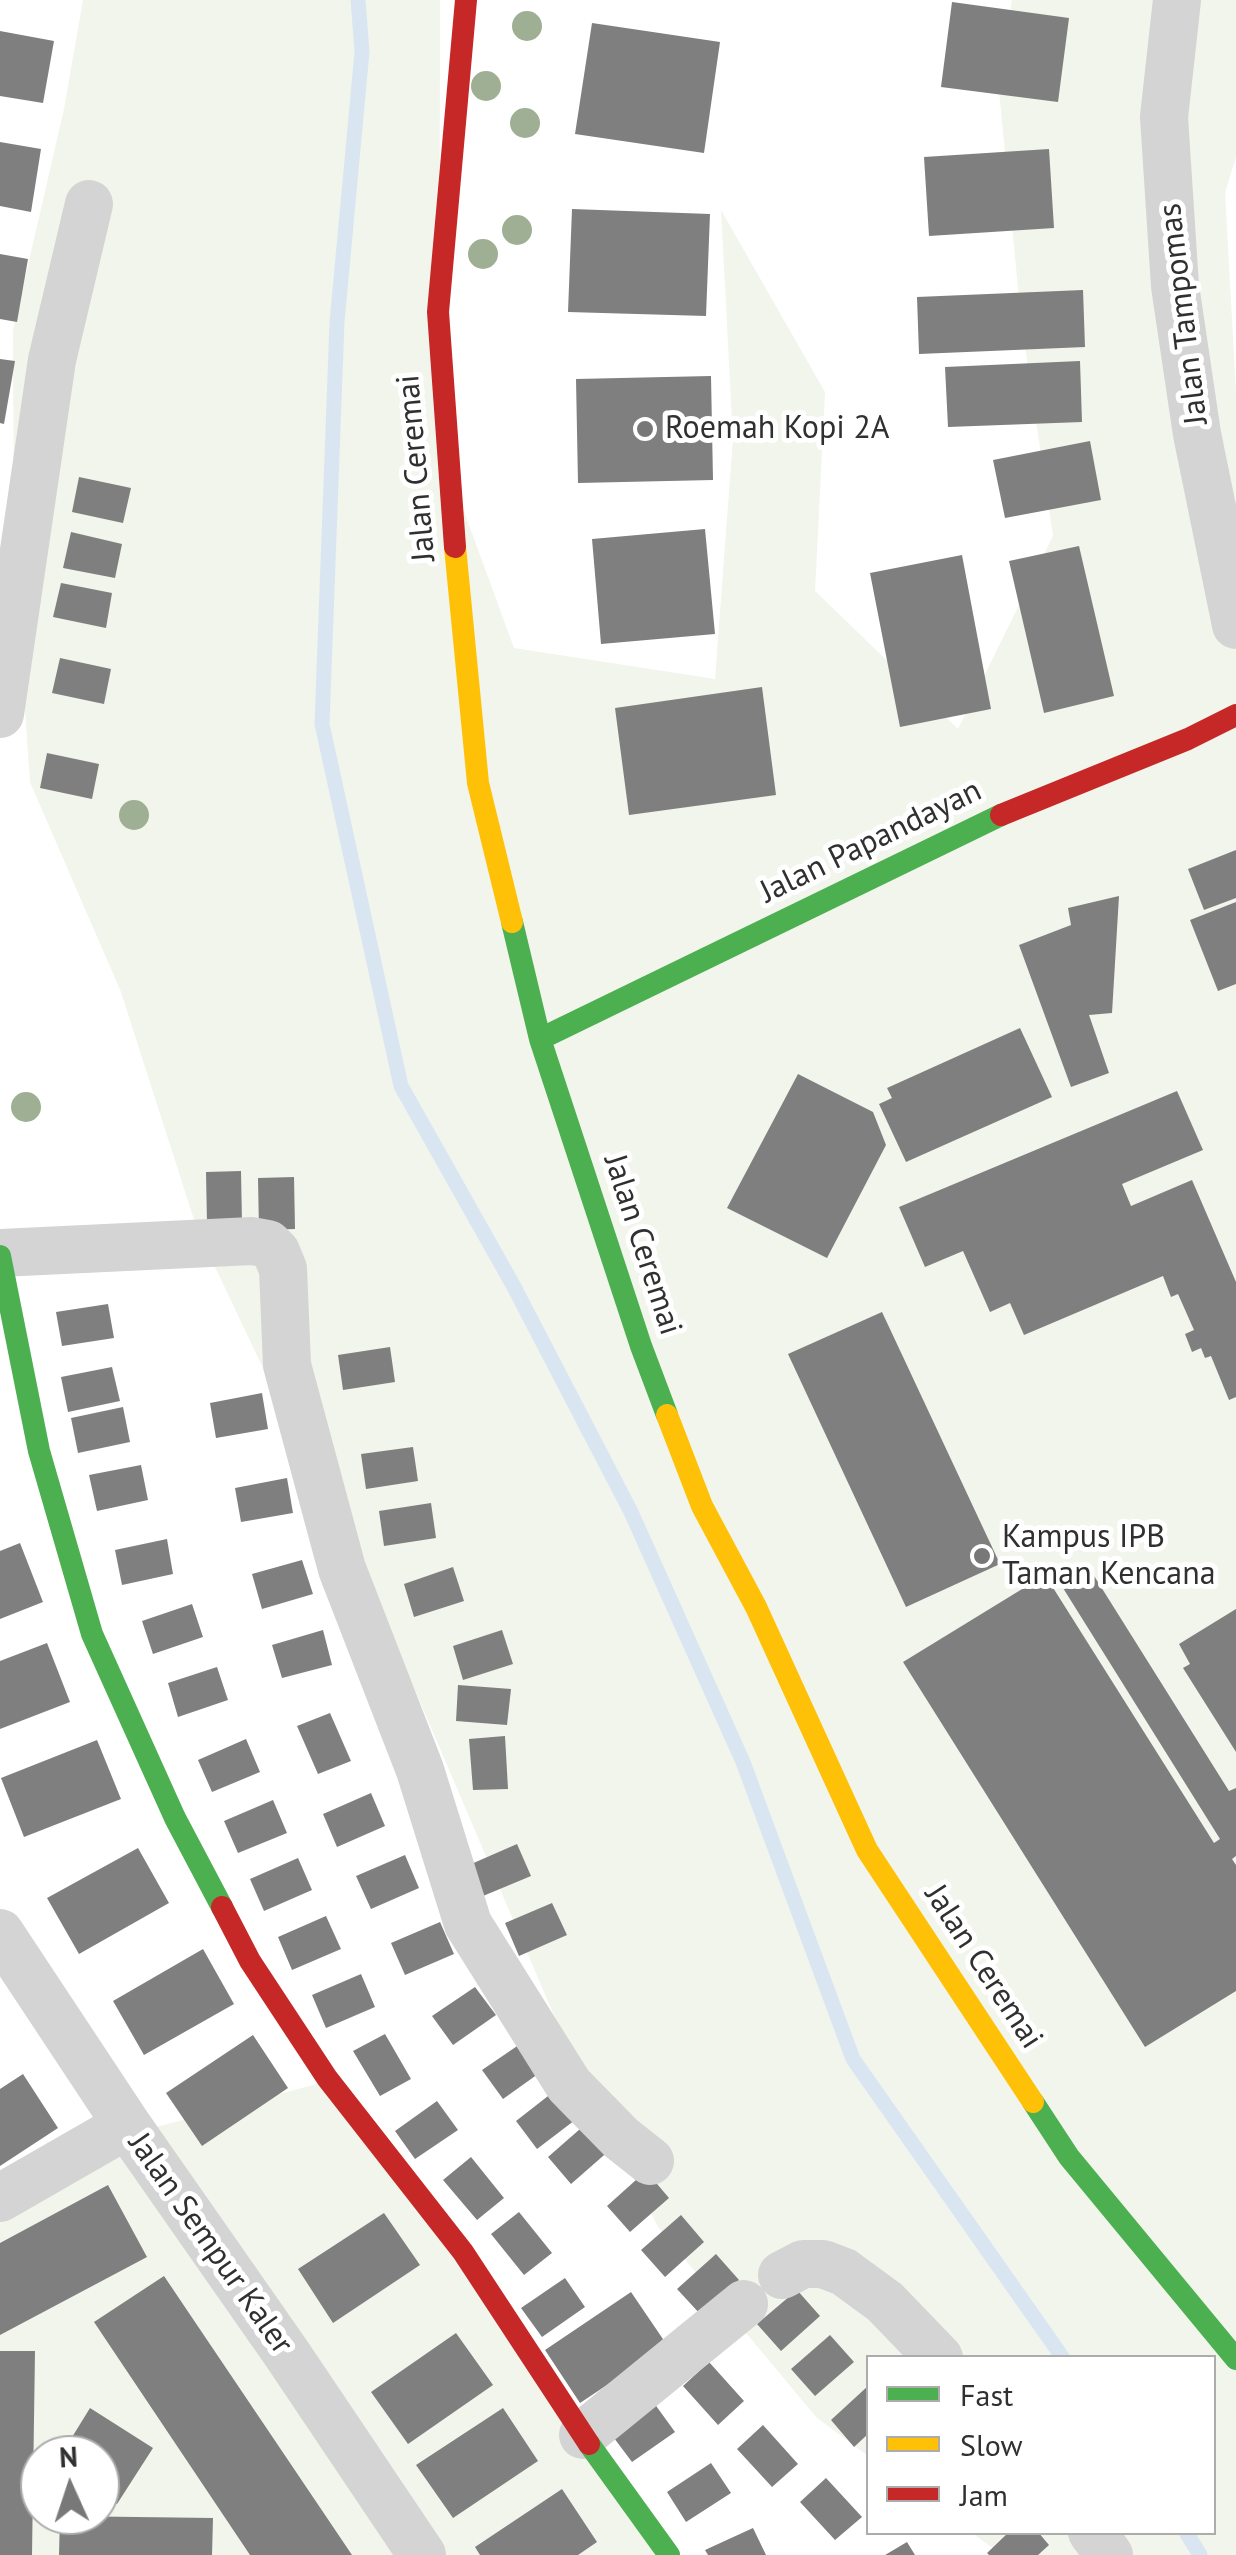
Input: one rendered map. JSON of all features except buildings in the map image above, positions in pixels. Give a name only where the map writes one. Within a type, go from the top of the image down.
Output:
[{"type":"street","name":"Jalan Ceremai","points":[[466,0],[438,312],[446,450],[478,783],[540,1039],[640,1346],[702,1506],[756,1607],[868,1850],[1069,2157],[1236,2359]]},
{"type":"street","name":"Jalan Tampomas","points":[[1177,0],[1164,117],[1175,286],[1198,434],[1236,626]]},
{"type":"street","points":[[0,714],[52,360],[89,204]]},
{"type":"street","name":"Jalan Papandayan","points":[[540,1039],[982,823],[1236,716]]},
{"type":"street","points":[[650,2161],[620,2138],[569,2085],[468,1924],[420,1770],[342,1568],[287,1365],[283,1269],[276,1252],[268,1244],[252,1242],[0,1254],[39,1451],[92,1634],[176,1818],[250,1961],[318,2064],[464,2252],[583,2435],[669,2555]]},
{"type":"street","name":"Jalan Sempur Kaler","points":[[0,1933],[127,2126],[422,2555]]},
{"type":"street","points":[[0,2198],[127,2126]]},
{"type":"street","points":[[782,2275],[804,2264],[824,2264],[844,2272],[885,2302],[936,2355]]},
{"type":"street","points":[[583,2435],[744,2304]]},
{"type":"shaded area","points":[[83,0],[440,0],[439,443],[514,648],[715,679],[733,439],[721,210],[825,392],[815,591],[958,729],[1053,536],[1021,319],[998,80],[1012,0],[1236,0],[1236,157],[1225,193],[1236,392],[1236,2555],[1002,2555],[975,2535],[1216,2535],[1216,2355],[866,2355],[866,2454],[816,2417],[658,2227],[553,2013],[409,1676],[197,1229],[121,992],[30,782],[14,549],[13,330],[64,109]]},
{"type":"shaded area","points":[[339,2078],[657,2555],[0,2555],[0,2222],[123,2136]]},
{"type":"waterway","points":[[358,0],[362,52],[337,322],[322,724],[401,1086],[513,1285],[631,1512],[743,1762],[853,2059],[1061,2355]]},
{"type":"waterway","points":[[1188,2535],[1200,2555]]},
{"type":"traffic: fast","points":[[540,1039],[1001,815]]},
{"type":"traffic: fast","points":[[512,922],[540,1039],[667,1415]]},
{"type":"traffic: fast","points":[[0,1256],[39,1451],[92,1634],[175,1818],[222,1907]]},
{"type":"traffic: fast","points":[[1033,2102],[1069,2157],[1236,2359]]},
{"type":"traffic: fast","points":[[589,2444],[669,2555]]},
{"type":"traffic: slow","points":[[455,547],[478,783],[512,922]]},
{"type":"traffic: slow","points":[[667,1415],[702,1506],[756,1607],[867,1850],[1033,2102]]},
{"type":"traffic: jam","points":[[455,547],[438,312],[466,0]]},
{"type":"traffic: jam","points":[[1001,815],[1188,739],[1236,715]]},
{"type":"traffic: jam","points":[[222,1907],[250,1961],[327,2078],[463,2252],[589,2444]]},
{"type":"place","name":"Roemah Kopi 2A","points":[[645,429]]},
{"type":"place","name":"Kampus IPB Taman Kencana","points":[[982,1556]]}]
